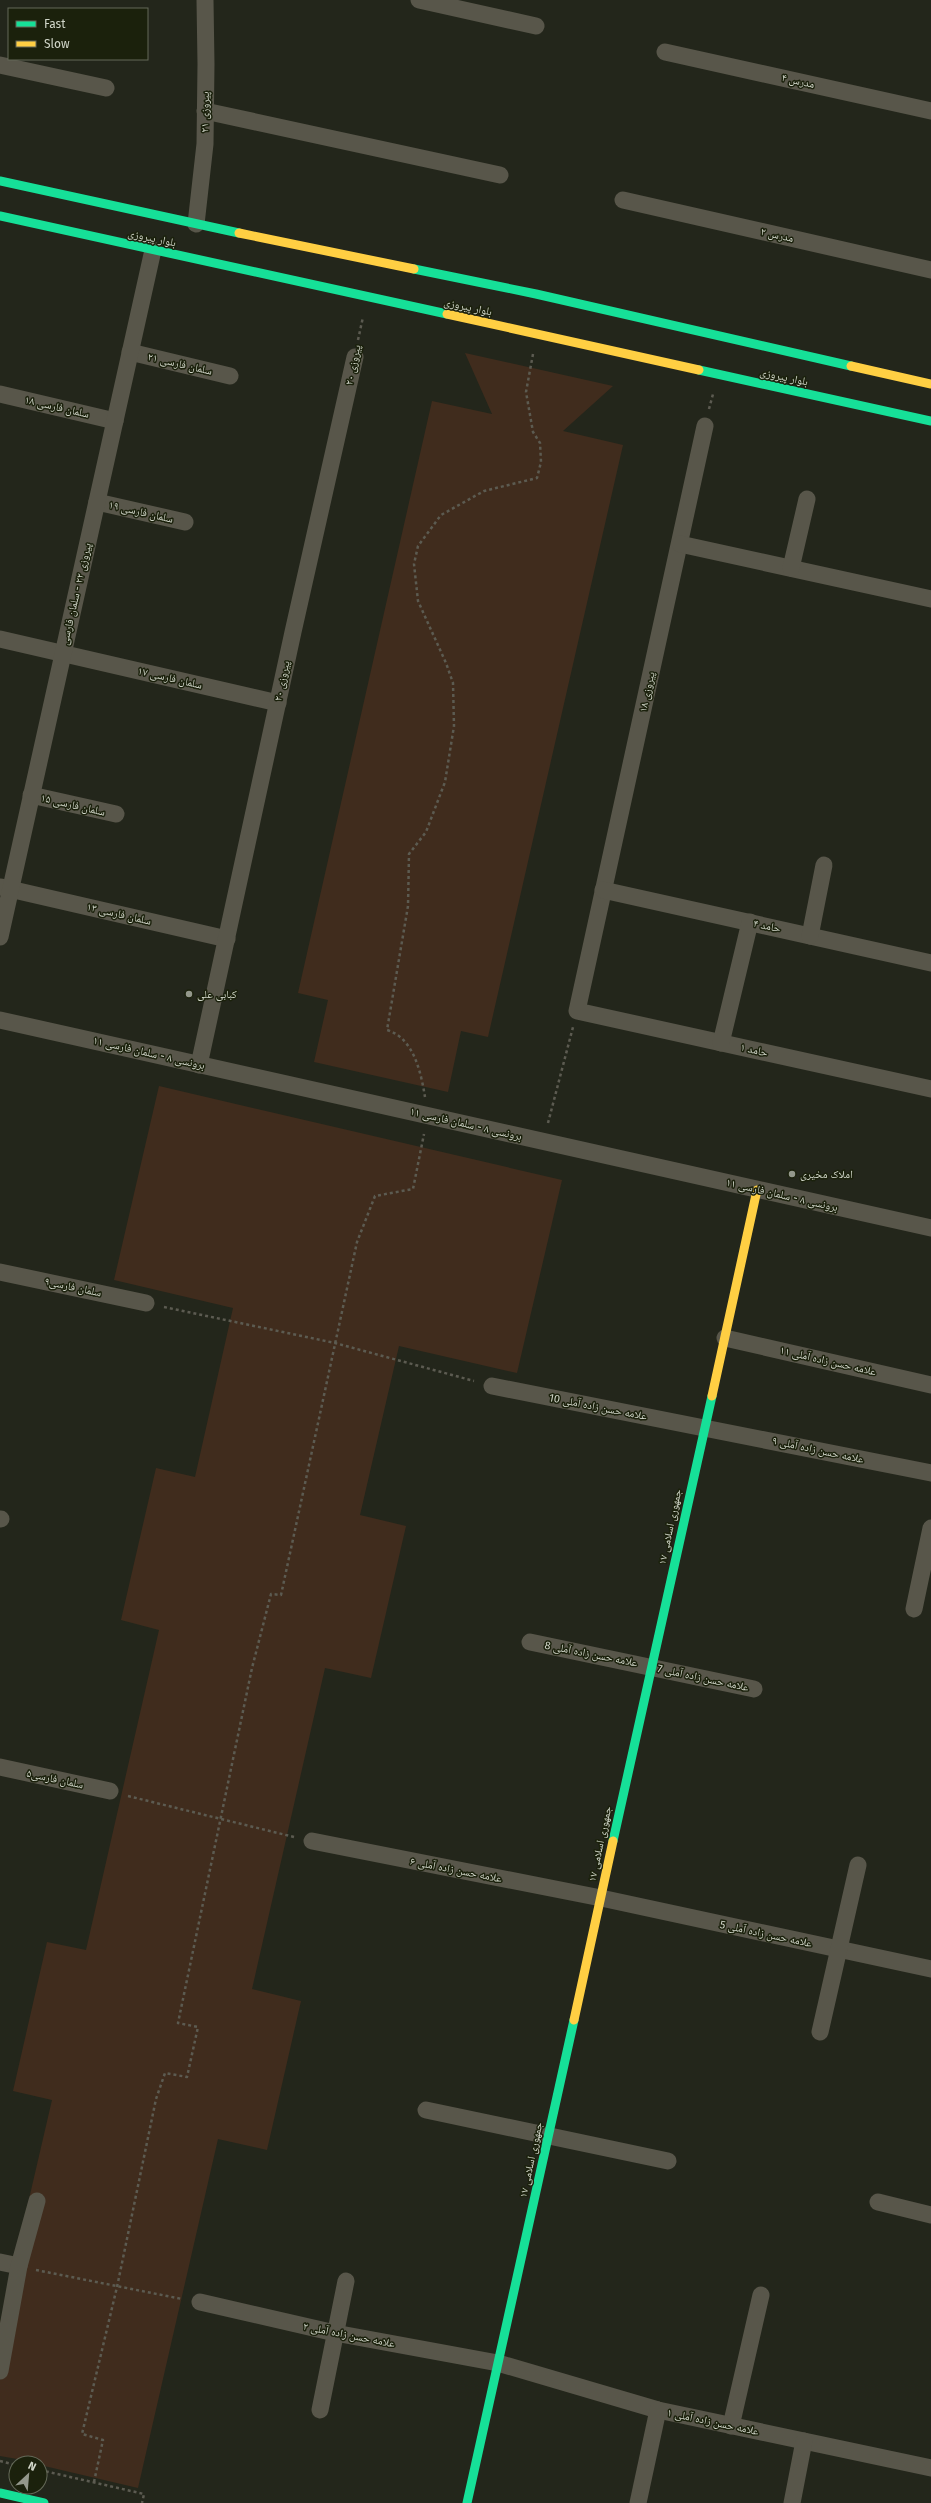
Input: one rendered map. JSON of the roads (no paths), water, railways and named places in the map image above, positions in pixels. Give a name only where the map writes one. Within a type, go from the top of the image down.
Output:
[{"type":"street","name":"پیروزی ۲۱","points":[[196,224],[205,144],[205,0]]},
{"type":"street","points":[[419,0],[536,26]]},
{"type":"street","name":"مدرس ۴","points":[[665,52],[931,111]]},
{"type":"street","points":[[0,65],[106,88]]},
{"type":"street","points":[[205,111],[500,175]]},
{"type":"street","name":"بلوار پیروزی","points":[[0,181],[196,224],[536,294],[931,384]]},
{"type":"street","name":"مدرس ۲","points":[[623,200],[931,270]]},
{"type":"street","name":"بلوار پیروزی","points":[[0,216],[931,421]]},
{"type":"street","name":"پیروزی ۲۲ - سلمان فارسی","points":[[0,937],[5,888],[31,796],[153,250]]},
{"type":"street","name":"سلمان فارسی ۲۱","points":[[130,352],[230,376]]},
{"type":"street","name":"پیروزی ۲۰","points":[[199,1065],[355,357]]},
{"type":"street","name":"سلمان فارسی ۱۸","points":[[0,394],[115,420]]},
{"type":"street","name":"پیروزی ۱۸","points":[[577,1010],[705,426]]},
{"type":"street","points":[[790,568],[808,499]]},
{"type":"street","name":"سلمان فارسی ۱۹","points":[[97,502],[185,522]]},
{"type":"street","points":[[680,544],[931,599]]},
{"type":"street","name":"سلمان فارسی ۱۷","points":[[0,639],[278,703]]},
{"type":"street","name":"سلمان فارسی ۱۵","points":[[31,796],[116,814]]},
{"type":"street","points":[[810,936],[824,865]]},
{"type":"street","name":"سلمان فارسی ۱۳","points":[[5,888],[227,939]]},
{"type":"street","name":"حامد ۴","points":[[603,890],[931,963]]},
{"type":"street","points":[[721,1043],[750,922]]},
{"type":"street","name":"حامد ۱","points":[[577,1010],[931,1089]]},
{"type":"street","name":"برونسی ۸ - سلمان فارسی ۱۱","points":[[0,1020],[931,1228]]},
{"type":"street","name":"جمهوری اسلامی ۱۷","points":[[467,2503],[757,1190]]},
{"type":"street","name":"سلمان فارسی۹","points":[[0,1272],[146,1303]]},
{"type":"street","name":"علامه حسن زاده آملی ۱۱","points":[[725,1338],[931,1385]]},
{"type":"street","name":"علامه حسن زاده آملی 10","points":[[492,1386],[705,1427]]},
{"type":"street","name":"علامه حسن زاده آملی ۹","points":[[705,1427],[931,1473]]},
{"type":"street","points":[[914,1609],[931,1528]]},
{"type":"street","name":"علامه حسن زاده آملی 8","points":[[530,1642],[652,1666]]},
{"type":"street","name":"علامه حسن زاده آملی 7","points":[[652,1666],[754,1689]]},
{"type":"street","name":"سلمان فارسی۵","points":[[0,1767],[110,1791]]},
{"type":"street","name":"علامه حسن زاده آملی ۶","points":[[312,1841],[600,1898]]},
{"type":"street","points":[[820,2032],[840,1950],[858,1865]]},
{"type":"street","name":"علامه حسن زاده آملی 5","points":[[600,1898],[931,1969]]},
{"type":"street","points":[[426,2110],[668,2162]]},
{"type":"street","points":[[0,2371],[19,2266],[37,2201]]},
{"type":"street","points":[[878,2202],[931,2215]]},
{"type":"street","points":[[0,2262],[19,2266]]},
{"type":"street","points":[[320,2410],[346,2280]]},
{"type":"street","points":[[731,2426],[761,2295]]},
{"type":"street","name":"علامه حسن زاده آملی ۲","points":[[200,2302],[335,2333],[498,2363]]},
{"type":"street","name":"علامه حسن زاده آملی ۱","points":[[498,2363],[658,2410],[931,2468]]},
{"type":"street","points":[[638,2503],[658,2410]]},
{"type":"street","points":[[792,2503],[804,2441]]},
{"type":"street","points":[[0,2493],[44,2503]]},
{"type":"place","name":"کبابی علی","points":[[189,994]]},
{"type":"place","name":"املاک مخیری","points":[[792,1174]]}]
